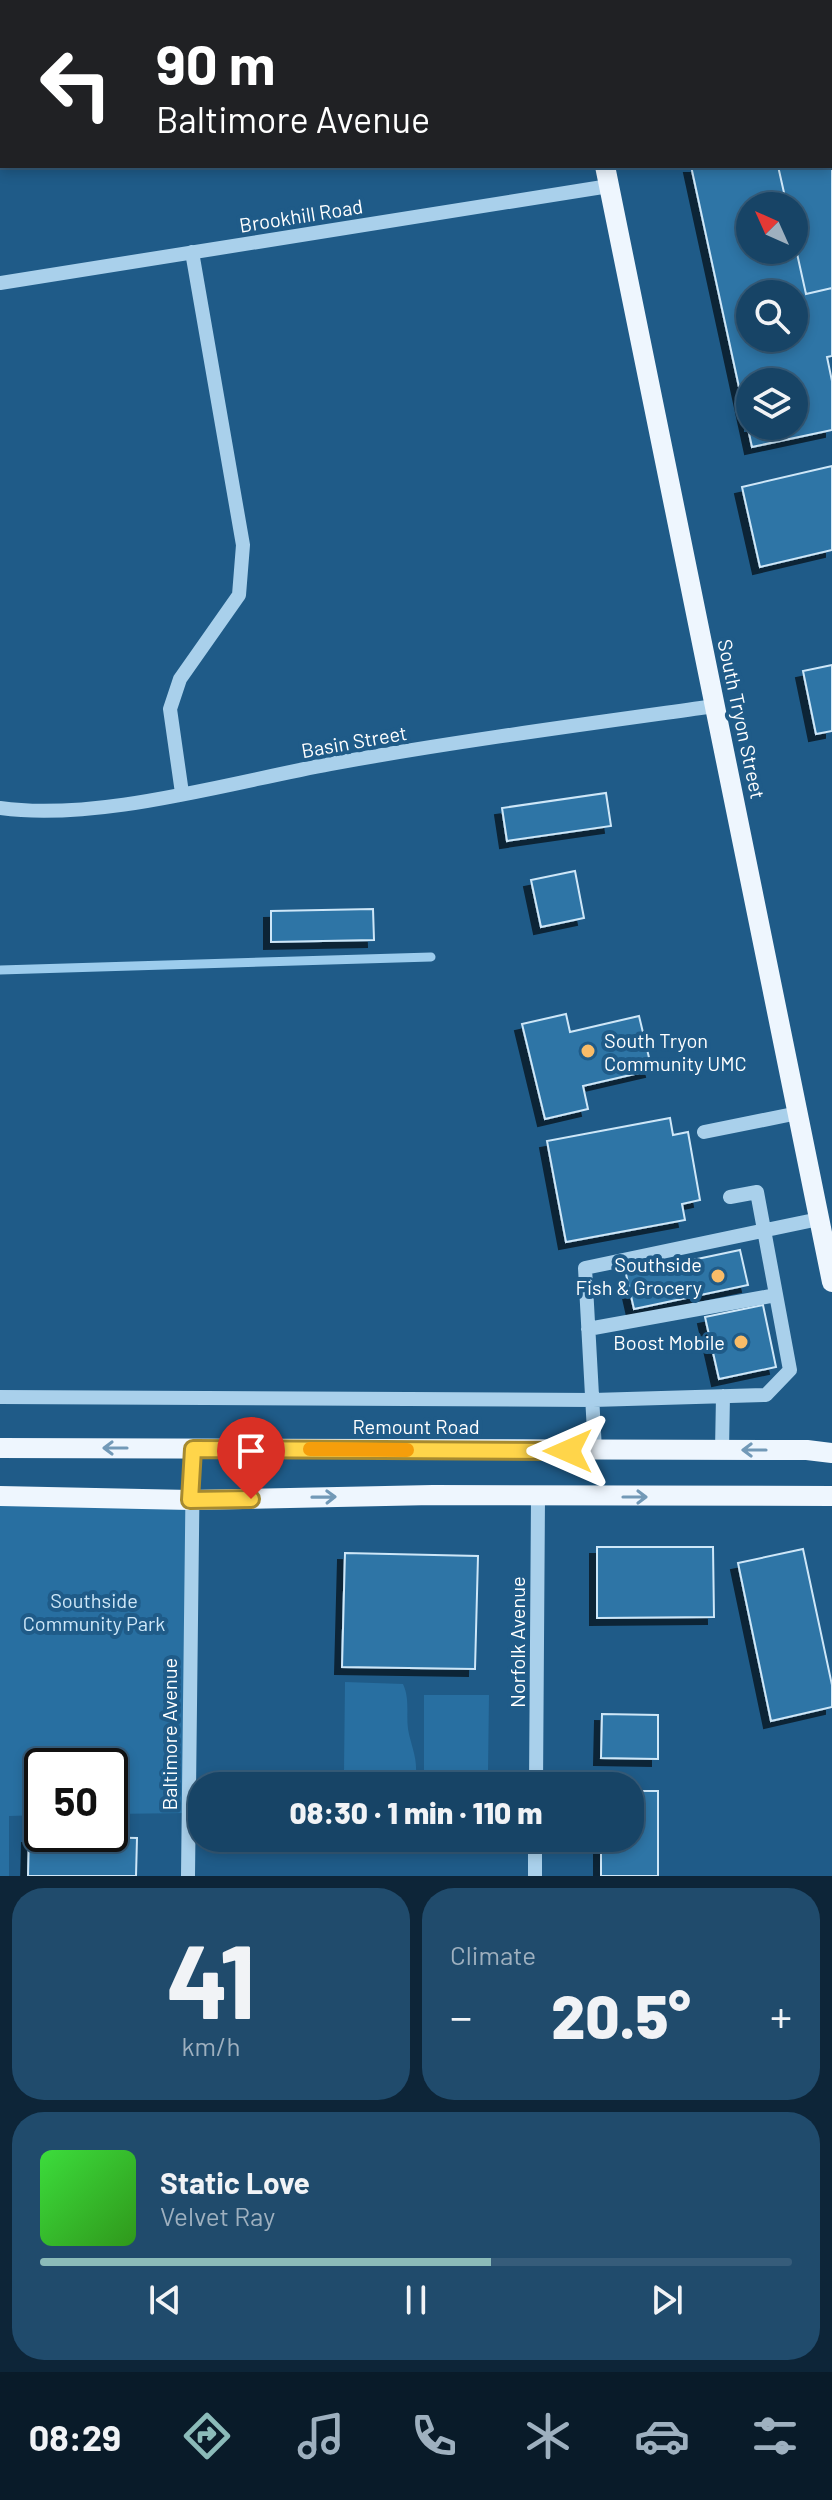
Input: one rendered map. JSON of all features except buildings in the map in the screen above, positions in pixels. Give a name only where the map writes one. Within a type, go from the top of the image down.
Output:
[{"type":"main road","name":"South Tryon Street","points":[[607,176],[832,1282]]},
{"type":"main road","name":"Remount Road","points":[[0,1448],[832,1453]]},
{"type":"main road","points":[[0,1496],[190,1500],[433,1495],[538,1498],[832,1496]]},
{"type":"street","name":"Brookhill Road","points":[[0,283],[192,252],[607,176]]},
{"type":"street","points":[[182,793],[170,709],[180,679],[239,595],[243,545],[192,252]]},
{"type":"street","name":"Basin Street","points":[[0,808],[47,810],[135,802],[449,745],[715,706]]},
{"type":"street","points":[[704,1132],[798,1113]]},
{"type":"street","points":[[0,1397],[593,1400],[766,1395],[790,1370],[757,1192],[730,1197]]},
{"type":"street","points":[[595,1450],[585,1268],[819,1219]]},
{"type":"street","points":[[588,1329],[776,1295]]},
{"type":"street","points":[[722,1450],[723,1396]]},
{"type":"street","name":"Baltimore Avenue","points":[[193,1449],[190,1500],[194,1772]]},
{"type":"street","name":"Norfolk Avenue","points":[[536,1772],[538,1498]]},
{"type":"street","name":"Baltimore Avenue","points":[[188,1876],[191,1852]]},
{"type":"street","points":[[535,1852],[535,1876]]},
{"type":"green space","name":"Southside Community Park","points":[[0,1496],[190,1500],[188,1813],[128,1814],[128,1748],[24,1748],[24,1816],[9,1816],[9,1876],[0,1876]]},
{"type":"green space","points":[[345,1682],[403,1684],[416,1772],[344,1771]]},
{"type":"green space","points":[[424,1695],[489,1695],[488,1772],[424,1772]]},
{"type":"waterway","points":[[0,970],[431,957]]},
{"type":"slow traffic","points":[[310,1449],[407,1450]]},
{"type":"place","name":"South Tryon Community UMC","points":[[588,1051]]},
{"type":"place","name":"Southside Fish & Grocery","points":[[718,1276]]},
{"type":"place","name":"Boost Mobile","points":[[741,1342]]},
{"type":"route","points":[[251,1499],[190,1500],[193,1449],[568,1451]]}]
